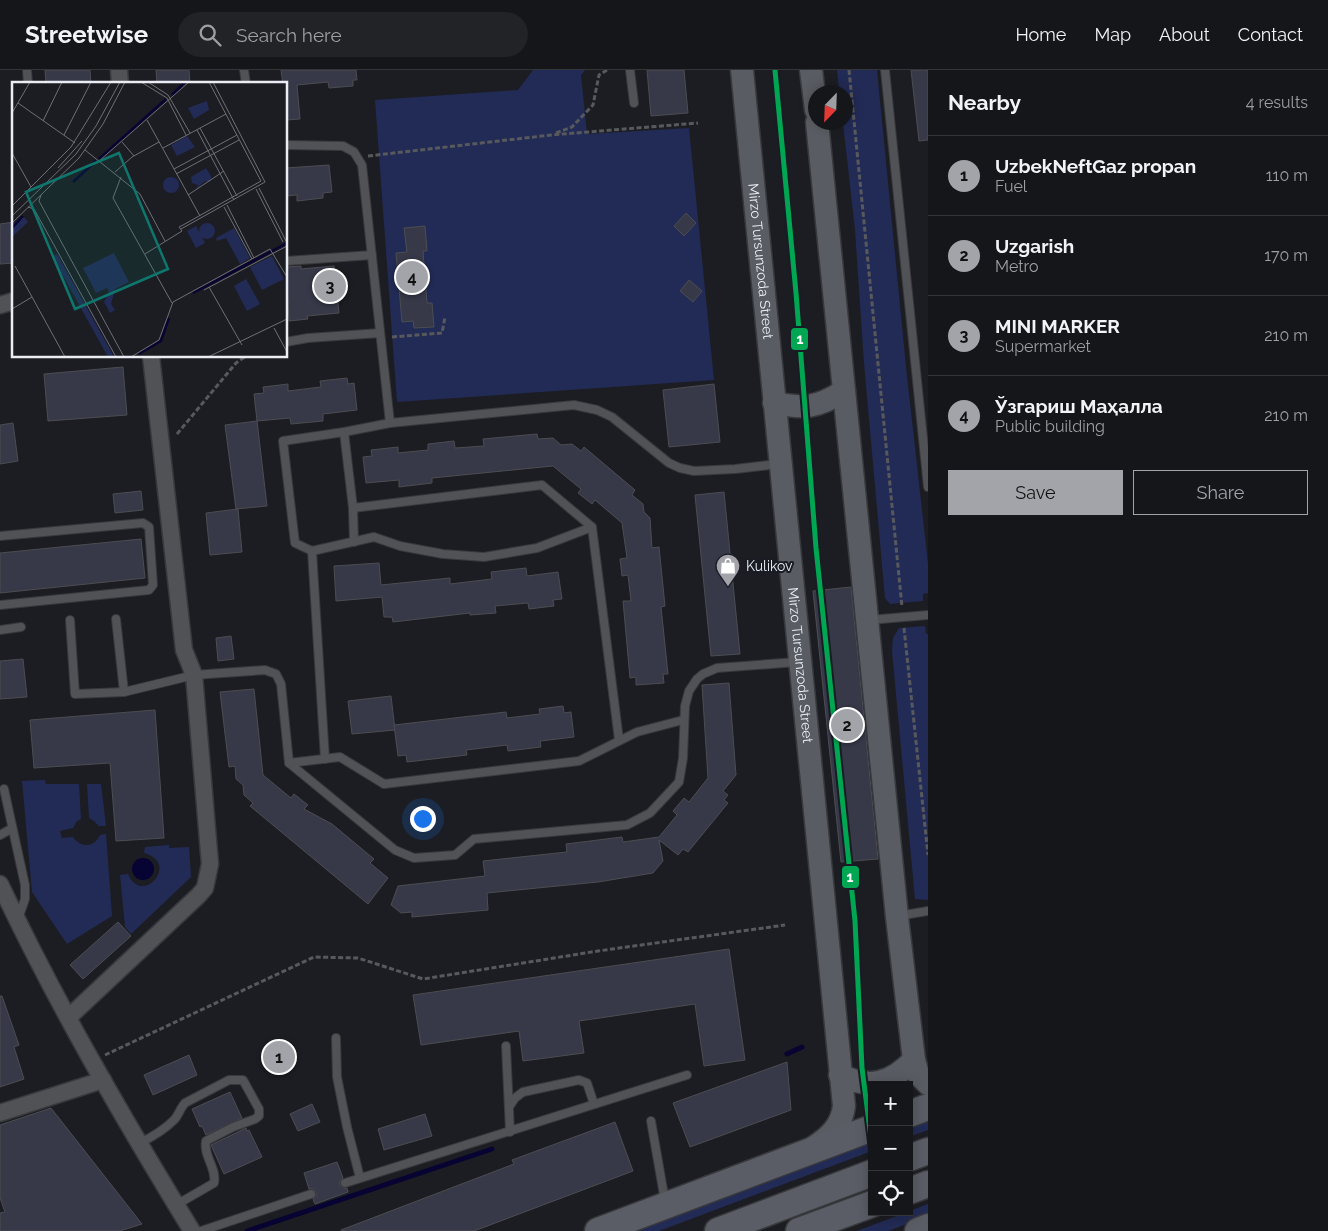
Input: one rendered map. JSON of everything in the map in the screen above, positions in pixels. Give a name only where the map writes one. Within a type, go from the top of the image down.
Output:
[{"type":"highway","points":[[913,1113],[928,1107]]},
{"type":"highway","points":[[598,1231],[868,1129]]},
{"type":"highway","points":[[913,1157],[928,1151]]},
{"type":"highway","points":[[718,1231],[868,1175]]},
{"type":"highway","points":[[913,1190],[928,1184]]},
{"type":"highway","points":[[799,1231],[868,1205]]},
{"type":"highway","points":[[918,1231],[928,1227]]},
{"type":"main road","name":"Mirzo Tursunzoda Street","points":[[742,70],[844,1106],[839,1123],[828,1137],[805,1153]]},
{"type":"main road","points":[[812,70],[814,85]]},
{"type":"main road","points":[[818,130],[897,916],[914,1060],[918,1074],[928,1084]]},
{"type":"main road","points":[[774,403],[792,407],[811,407],[830,400],[844,391]]},
{"type":"main road","points":[[840,1075],[861,1083],[880,1082],[899,1074],[914,1060]]},
{"type":"street","points":[[69,1017],[198,896],[205,888],[210,864],[194,675],[184,650],[151,358]]},
{"type":"street","points":[[0,884],[103,1080],[192,1231]]},
{"type":"street","points":[[0,1113],[103,1080]]},
{"type":"lane","points":[[630,70],[634,103]]},
{"type":"lane","points":[[885,70],[928,486]]},
{"type":"lane","points":[[288,145],[343,146],[354,152],[362,165],[390,423]]},
{"type":"lane","points":[[288,261],[372,255]]},
{"type":"lane","points":[[288,342],[308,338],[381,335]]},
{"type":"lane","points":[[592,527],[537,548],[484,557],[443,554],[400,546],[374,537],[312,551],[295,543],[283,441],[390,423],[574,405],[597,410],[612,417],[669,463],[680,468],[694,471],[780,464]]},
{"type":"lane","points":[[344,432],[353,508],[354,542]]},
{"type":"lane","points":[[353,508],[542,485],[592,527],[619,740]]},
{"type":"lane","points":[[0,536],[143,523],[149,527],[154,585],[149,590],[0,605]]},
{"type":"lane","points":[[312,551],[325,759]]},
{"type":"lane","points":[[867,620],[928,614]]},
{"type":"lane","points":[[116,619],[124,692]]},
{"type":"lane","points":[[70,620],[76,694],[124,692],[194,675],[266,670],[276,674],[281,684],[289,763],[395,850],[414,858],[455,855],[474,839],[627,825],[650,813],[679,782],[683,758],[683,720],[689,691],[697,679],[709,670],[716,668],[799,662]]},
{"type":"lane","points":[[0,630],[21,628]]},
{"type":"lane","points":[[289,763],[340,757],[384,784],[579,761],[637,732],[683,720]]},
{"type":"lane","points":[[4,789],[25,885],[25,899],[18,921]]},
{"type":"lane","points":[[0,834],[12,829]]},
{"type":"lane","points":[[897,916],[928,911]]},
{"type":"lane","points":[[336,1038],[338,1077],[347,1128],[360,1178]]},
{"type":"lane","points":[[506,1046],[510,1132]]},
{"type":"lane","points":[[345,1183],[687,1075]]},
{"type":"lane","points":[[140,1143],[174,1120],[185,1104],[229,1080],[244,1080],[259,1108],[259,1116],[206,1141],[205,1147],[216,1176],[214,1182],[176,1205]]},
{"type":"lane","points":[[509,1107],[515,1098],[523,1092],[579,1080],[587,1083],[594,1104]]},
{"type":"lane","points":[[651,1121],[666,1205]]},
{"type":"lane","points":[[200,1231],[311,1194]]},
{"type":"path","points":[[551,135],[572,128],[593,106],[600,75],[607,70]]},
{"type":"path","points":[[849,70],[928,855]]},
{"type":"path","points":[[357,157],[551,135],[698,123]]},
{"type":"path","points":[[381,335],[442,333],[445,317]]},
{"type":"path","points":[[162,452],[236,363],[243,358]]},
{"type":"path","points":[[93,1061],[314,957],[358,958],[423,979],[785,924]]},
{"type":"shaded area","points":[[533,70],[585,70],[581,75],[587,134],[689,128],[714,380],[397,402],[375,100],[518,90]]},
{"type":"shaded area","points":[[837,70],[877,70],[906,367],[928,564],[928,593],[923,594],[923,601],[890,604],[885,598],[864,363],[855,230],[844,130],[853,130],[853,85],[838,85]]},
{"type":"shaded area","points":[[925,626],[926,634],[928,634],[928,900],[915,899],[892,651],[893,638],[899,628]]},
{"type":"shaded area","points":[[45,780],[46,784],[79,784],[81,819],[77,821],[73,828],[60,831],[62,838],[73,837],[76,841],[88,845],[95,842],[100,835],[106,834],[112,916],[67,944],[32,892],[22,781]]},
{"type":"shaded area","points":[[87,784],[101,784],[106,826],[99,826],[89,818]]},
{"type":"shaded area","points":[[169,845],[169,848],[189,847],[191,877],[131,934],[125,927],[120,875],[128,874],[134,883],[142,886],[149,884],[155,880],[159,873],[159,865],[155,858],[144,853],[145,847]]},
{"type":"shaded area","points":[[143,858],[151,861],[154,869],[151,877],[143,880],[135,877],[132,869],[135,861]]},
{"type":"shaded area","points":[[928,1117],[928,1130],[913,1136],[913,1123]]},
{"type":"shaded area","points":[[868,1140],[868,1153],[659,1231],[626,1231]]},
{"type":"shaded area","points":[[928,1204],[928,1216],[888,1231],[857,1231],[896,1216],[913,1216],[913,1210]]},
{"type":"building","points":[[45,70],[90,70],[91,82],[46,82]]},
{"type":"building","points":[[156,70],[189,70],[190,82],[157,82]]},
{"type":"building","points":[[281,70],[356,70],[357,80],[353,80],[353,86],[329,88],[328,82],[297,85],[300,119],[288,120],[288,82],[283,82]]},
{"type":"building","points":[[647,70],[684,70],[688,113],[651,116]]},
{"type":"building","points":[[911,70],[928,70],[928,140],[919,141]]},
{"type":"building","points":[[329,165],[332,192],[323,193],[323,198],[297,201],[297,195],[288,196],[288,168]]},
{"type":"building","points":[[686,213],[696,223],[684,236],[674,226]]},
{"type":"building","points":[[12,222],[12,263],[0,264],[0,224]]},
{"type":"building","points":[[425,226],[427,251],[423,251],[427,303],[432,303],[434,327],[414,328],[413,321],[402,322],[396,253],[407,252],[404,228]]},
{"type":"building","points":[[301,266],[301,269],[334,266],[339,313],[307,316],[308,319],[289,321],[288,267]]},
{"type":"building","points":[[689,280],[702,291],[693,302],[680,291]]},
{"type":"building","points":[[123,367],[127,415],[48,421],[44,374]]},
{"type":"building","points":[[347,378],[348,384],[354,383],[357,410],[323,414],[323,421],[291,424],[290,418],[257,421],[254,394],[264,393],[263,387],[288,384],[288,391],[321,387],[320,381]]},
{"type":"building","points":[[714,384],[720,442],[669,447],[663,390]]},
{"type":"building","points":[[257,421],[267,506],[236,509],[225,425]]},
{"type":"building","points":[[13,423],[18,461],[0,464],[0,425]]},
{"type":"building","points":[[537,434],[538,439],[553,438],[561,445],[572,444],[581,451],[584,447],[635,490],[632,495],[643,504],[644,512],[650,518],[652,548],[659,547],[665,606],[661,607],[668,674],[663,674],[664,683],[636,685],[636,677],[630,678],[623,601],[631,601],[628,575],[622,576],[620,559],[627,558],[622,523],[595,500],[592,504],[578,493],[581,489],[553,466],[432,478],[432,483],[399,487],[399,480],[366,483],[363,457],[372,456],[371,450],[398,447],[398,453],[428,450],[428,444],[454,441],[455,448],[484,446],[483,439]]},
{"type":"building","points":[[141,491],[143,510],[115,513],[113,494]]},
{"type":"building","points":[[724,492],[740,654],[711,656],[695,495]]},
{"type":"building","points":[[238,509],[242,552],[210,555],[206,513]]},
{"type":"building","points":[[141,539],[145,578],[0,593],[0,553]]},
{"type":"building","points":[[379,563],[381,585],[450,578],[450,584],[492,579],[491,572],[526,568],[527,576],[558,572],[562,599],[553,600],[554,606],[529,609],[528,603],[495,606],[496,613],[470,615],[470,613],[393,622],[392,617],[384,617],[382,597],[336,601],[334,566]]},
{"type":"building","points":[[851,587],[878,859],[841,862],[813,591]]},
{"type":"building","points":[[231,636],[234,659],[218,661],[216,638]]},
{"type":"building","points":[[23,659],[27,697],[0,699],[0,661]]},
{"type":"building","points":[[729,683],[736,775],[723,791],[728,795],[724,800],[728,803],[688,852],[683,849],[678,855],[659,840],[663,861],[653,873],[598,882],[487,893],[488,910],[412,917],[412,912],[401,913],[391,905],[398,886],[485,876],[483,861],[567,852],[566,844],[622,837],[623,842],[659,837],[677,815],[673,811],[684,798],[689,802],[708,778],[702,685]]},
{"type":"building","points":[[254,689],[263,775],[291,798],[294,794],[308,805],[304,809],[332,824],[374,859],[370,863],[388,878],[368,904],[250,806],[253,803],[244,795],[243,785],[236,779],[235,766],[229,767],[220,692]]},
{"type":"building","points":[[391,696],[395,730],[352,734],[348,701]]},
{"type":"building","points":[[563,706],[564,713],[571,712],[574,737],[540,741],[541,747],[508,751],[507,745],[466,750],[467,755],[407,762],[406,755],[398,756],[394,725],[506,712],[507,718],[540,714],[539,709]]},
{"type":"building","points":[[155,710],[164,838],[116,841],[110,763],[34,768],[30,720]]},
{"type":"building","points":[[118,922],[131,936],[83,979],[70,965]]},
{"type":"building","points":[[729,949],[745,1060],[704,1066],[695,1004],[579,1021],[584,1053],[523,1061],[519,1031],[421,1045],[413,995]]},
{"type":"building","points":[[0,996],[2,996],[19,1045],[14,1047],[24,1079],[0,1087]]},
{"type":"building","points":[[189,1055],[197,1075],[153,1095],[144,1075]]},
{"type":"building","points":[[787,1062],[791,1110],[690,1147],[673,1103]]},
{"type":"building","points":[[230,1092],[242,1118],[206,1135],[192,1109]]},
{"type":"building","points":[[312,1104],[320,1122],[298,1131],[290,1114]]},
{"type":"building","points":[[51,1108],[142,1224],[120,1231],[0,1231],[0,1213],[5,1212],[0,1198],[0,1125]]},
{"type":"building","points":[[425,1114],[432,1136],[384,1150],[378,1129]]},
{"type":"building","points":[[615,1122],[633,1171],[474,1231],[341,1231],[514,1164],[512,1160]]},
{"type":"building","points":[[246,1128],[247,1131],[249,1130],[262,1157],[224,1174],[211,1145]]},
{"type":"building","points":[[337,1162],[343,1178],[340,1181],[340,1185],[343,1188],[347,1188],[348,1192],[315,1204],[313,1199],[316,1196],[316,1192],[313,1189],[309,1189],[304,1173]]},
{"type":"waterway","points":[[787,1054],[802,1047]]},
{"type":"waterway","points":[[247,1231],[492,1149]]},
{"type":"transit line","name":"1","points":[[775,70],[796,293],[816,548],[855,921],[862,1068],[869,1126]]},
{"type":"place","name":"Ўзгариш Маҳалла","points":[[412,277]]},
{"type":"place","name":"MINI MARKER","points":[[330,286]]},
{"type":"place","name":"Kulikov","points":[[728,587]]},
{"type":"place","name":"Uzgarish","points":[[847,725]]},
{"type":"place","name":"UzbekNeftGaz propan","points":[[279,1057]]}]
